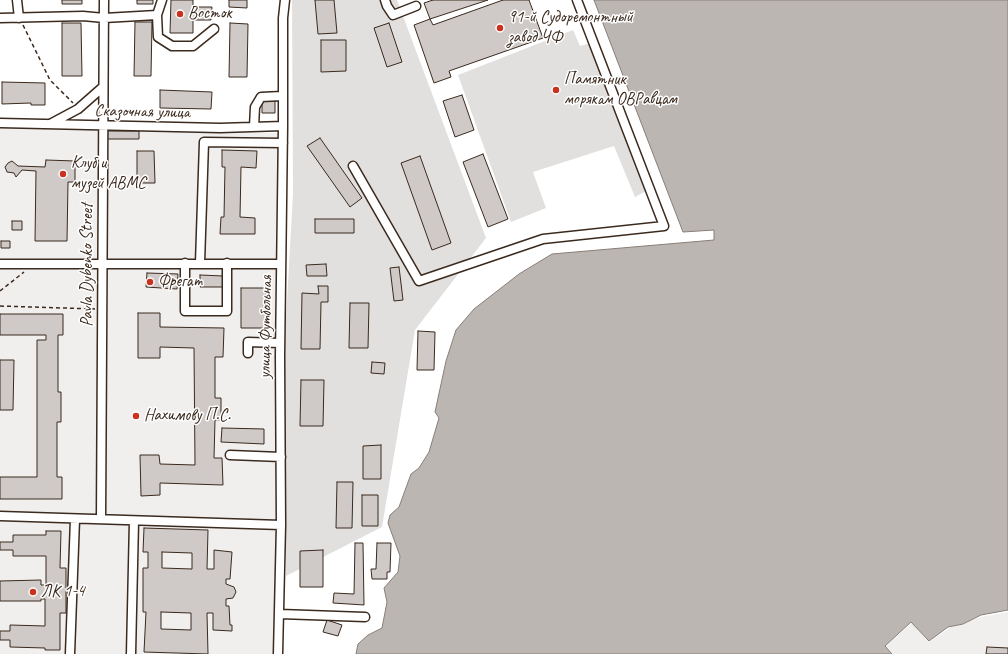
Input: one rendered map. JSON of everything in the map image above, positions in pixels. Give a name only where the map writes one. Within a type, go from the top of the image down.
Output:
[{"type":"street","points":[[17,0],[19,18]]},
{"type":"street","name":"Pavla Dybenko Street","points":[[101,520],[104,0]]},
{"type":"street","points":[[162,0],[157,15],[158,37],[172,46],[193,46],[214,29]]},
{"type":"street","name":"улица Футбольная","points":[[278,654],[281,525],[280,343],[284,0]]},
{"type":"street","points":[[385,0],[393,15],[416,6]]},
{"type":"street","points":[[353,166],[419,280],[543,238],[664,226],[577,0]]},
{"type":"street","points":[[0,18],[83,16],[104,18],[157,15]]},
{"type":"street","points":[[49,124],[78,109],[103,87]]},
{"type":"street","points":[[254,128],[255,107],[261,97],[282,96]]},
{"type":"street","name":"Сказочная улица","points":[[0,123],[254,128],[283,126]]},
{"type":"street","points":[[200,263],[204,142],[283,143]]},
{"type":"street","points":[[185,263],[185,311],[227,311],[227,263]]},
{"type":"street","points":[[0,264],[281,264]]},
{"type":"street","points":[[248,353],[248,342],[280,343]]},
{"type":"street","points":[[230,455],[281,457]]},
{"type":"street","points":[[0,516],[281,525]]},
{"type":"street","points":[[70,654],[75,519]]},
{"type":"street","points":[[131,654],[134,521]]},
{"type":"street","points":[[280,614],[365,617]]},
{"type":"path","points":[[19,18],[50,80],[64,92],[78,109]]},
{"type":"path","points":[[0,292],[35,264]]},
{"type":"path","points":[[0,306],[103,310]]},
{"type":"shaded area","points":[[292,0],[397,0],[486,238],[415,330],[382,527],[286,576],[284,355],[293,194]]},
{"type":"shaded area","points":[[594,0],[1008,0],[1008,610],[981,615],[963,624],[948,627],[929,641],[911,622],[885,646],[892,654],[356,654],[358,644],[368,635],[382,628],[387,602],[384,588],[398,572],[400,556],[388,523],[390,515],[399,507],[411,474],[419,468],[429,452],[439,418],[435,412],[446,361],[456,330],[474,309],[519,274],[552,254],[714,240],[714,230],[683,232]]},
{"type":"shaded area","points":[[573,30],[580,46],[591,43],[646,191],[635,197],[614,146],[533,172],[546,208],[511,222],[458,75]]},
{"type":"shaded area","points":[[0,128],[283,133],[276,654],[0,654]]},
{"type":"shaded area","points":[[1008,612],[1008,654],[893,654],[886,646],[912,623],[929,642],[951,627],[981,617]]},
{"type":"building","points":[[62,0],[82,0],[82,4],[62,4]]},
{"type":"building","points":[[137,0],[153,0],[153,4],[137,4]]},
{"type":"building","points":[[171,0],[193,0],[193,7],[212,7],[211,20],[193,20],[193,33],[170,33]]},
{"type":"building","points":[[229,0],[247,0],[247,8],[229,7]]},
{"type":"building","points":[[315,0],[334,0],[337,33],[318,34]]},
{"type":"building","points":[[433,0],[488,0],[430,19],[424,3]]},
{"type":"building","points":[[503,0],[529,0],[543,38],[449,71],[451,77],[434,83],[414,25],[430,19],[433,25]]},
{"type":"building","points":[[135,22],[152,22],[151,76],[134,76]]},
{"type":"building","points":[[62,23],[81,23],[82,76],[62,76]]},
{"type":"building","points":[[230,23],[248,24],[247,77],[229,77]]},
{"type":"building","points":[[389,23],[402,62],[387,67],[374,28]]},
{"type":"building","points":[[321,40],[346,40],[346,71],[321,72]]},
{"type":"building","points":[[2,82],[45,83],[45,105],[31,105],[31,103],[2,104]]},
{"type":"building","points":[[160,90],[212,92],[211,109],[160,108]]},
{"type":"building","points":[[462,95],[474,130],[455,137],[443,101]]},
{"type":"building","points":[[262,100],[275,100],[275,113],[262,113]]},
{"type":"building","points":[[106,131],[139,131],[139,139],[106,139]]},
{"type":"building","points":[[320,138],[362,198],[350,207],[307,146]]},
{"type":"building","points":[[222,150],[257,151],[256,168],[241,167],[240,217],[255,218],[255,234],[220,234],[221,217],[224,217],[225,167],[222,167]]},
{"type":"building","points":[[137,151],[154,151],[155,183],[137,183]]},
{"type":"building","points":[[483,154],[508,219],[488,227],[463,162]]},
{"type":"building","points":[[420,156],[451,243],[432,250],[401,163]]},
{"type":"building","points":[[46,160],[75,161],[75,182],[68,182],[67,241],[35,241],[36,171],[22,170],[16,177],[14,173],[7,172],[5,167],[12,161],[18,166],[45,167]]},
{"type":"building","points":[[315,219],[354,219],[354,233],[315,233]]},
{"type":"building","points":[[12,221],[22,221],[22,230],[12,230]]},
{"type":"building","points":[[1,241],[10,241],[10,248],[1,248]]},
{"type":"building","points":[[326,264],[327,276],[307,276],[306,265]]},
{"type":"building","points":[[399,267],[403,300],[394,301],[390,268]]},
{"type":"building","points":[[147,273],[178,274],[177,289],[146,287]]},
{"type":"building","points":[[200,275],[223,276],[223,287],[200,287]]},
{"type":"building","points":[[318,286],[328,286],[328,302],[321,302],[320,349],[301,349],[302,293],[319,294]]},
{"type":"building","points":[[241,288],[266,288],[266,328],[241,328]]},
{"type":"building","points":[[350,303],[369,303],[368,348],[349,348]]},
{"type":"building","points":[[138,313],[160,313],[160,327],[224,328],[223,357],[215,357],[215,398],[221,398],[221,420],[215,420],[214,458],[222,458],[223,485],[160,483],[160,495],[141,496],[140,455],[159,455],[160,464],[195,465],[194,348],[160,347],[160,358],[138,358]]},
{"type":"building","points":[[0,314],[63,314],[63,335],[58,335],[58,392],[61,392],[61,422],[57,422],[57,477],[62,477],[62,499],[0,499],[0,477],[37,477],[37,340],[46,340],[46,335],[0,335]]},
{"type":"building","points":[[418,331],[435,332],[434,370],[417,370]]},
{"type":"building","points":[[0,360],[14,360],[13,410],[0,410]]},
{"type":"building","points":[[372,362],[385,363],[384,374],[371,373]]},
{"type":"building","points":[[301,380],[324,380],[323,426],[300,426]]},
{"type":"building","points":[[222,428],[264,429],[264,444],[221,442]]},
{"type":"building","points":[[381,445],[381,479],[363,479],[363,446]]},
{"type":"building","points":[[337,482],[353,482],[352,528],[336,528]]},
{"type":"building","points":[[362,495],[378,495],[378,526],[362,526]]},
{"type":"building","points":[[144,528],[208,530],[207,569],[214,569],[214,550],[232,552],[230,579],[226,579],[226,584],[234,587],[236,592],[233,598],[226,599],[226,606],[229,606],[230,625],[232,625],[232,631],[213,630],[213,613],[207,613],[208,654],[144,652],[146,612],[143,612],[143,568],[148,568],[148,552],[143,552]],"holes":[[[162,552],[192,553],[192,569],[162,568]],[[161,612],[191,613],[191,630],[161,629]]]},
{"type":"building","name":"ЛК 1-4","points":[[46,531],[61,531],[60,568],[66,568],[66,613],[60,613],[60,650],[10,647],[10,640],[0,640],[0,631],[10,631],[10,625],[45,626],[45,599],[41,599],[41,601],[0,601],[0,581],[41,580],[41,585],[46,585],[46,556],[13,556],[13,550],[0,550],[0,542],[13,542],[13,535],[46,535]]},
{"type":"building","points":[[355,543],[363,543],[364,605],[333,603],[334,593],[354,594]]},
{"type":"building","points":[[377,543],[391,543],[390,572],[387,572],[387,579],[372,579],[371,569],[376,569]]},
{"type":"building","points":[[323,550],[323,587],[300,587],[300,551]]},
{"type":"building","points":[[327,620],[342,625],[338,636],[323,632]]},
{"type":"building","points":[[987,647],[1008,648],[1008,654],[986,654]]},
{"type":"place","name":"Восток","points":[[180,14]]},
{"type":"place","name":"91-й Судоремонтный завод ЧФ","points":[[500,28]]},
{"type":"place","name":"Памятник морякам ОВРавцам","points":[[556,90]]},
{"type":"place","name":"Клуб и музей АВМС","points":[[63,174]]},
{"type":"place","name":"Фрегат","points":[[150,282]]},
{"type":"place","name":"Нахимову П.С.","points":[[136,416]]},
{"type":"place","name":"ЛК 1-4","points":[[33,592]]}]
